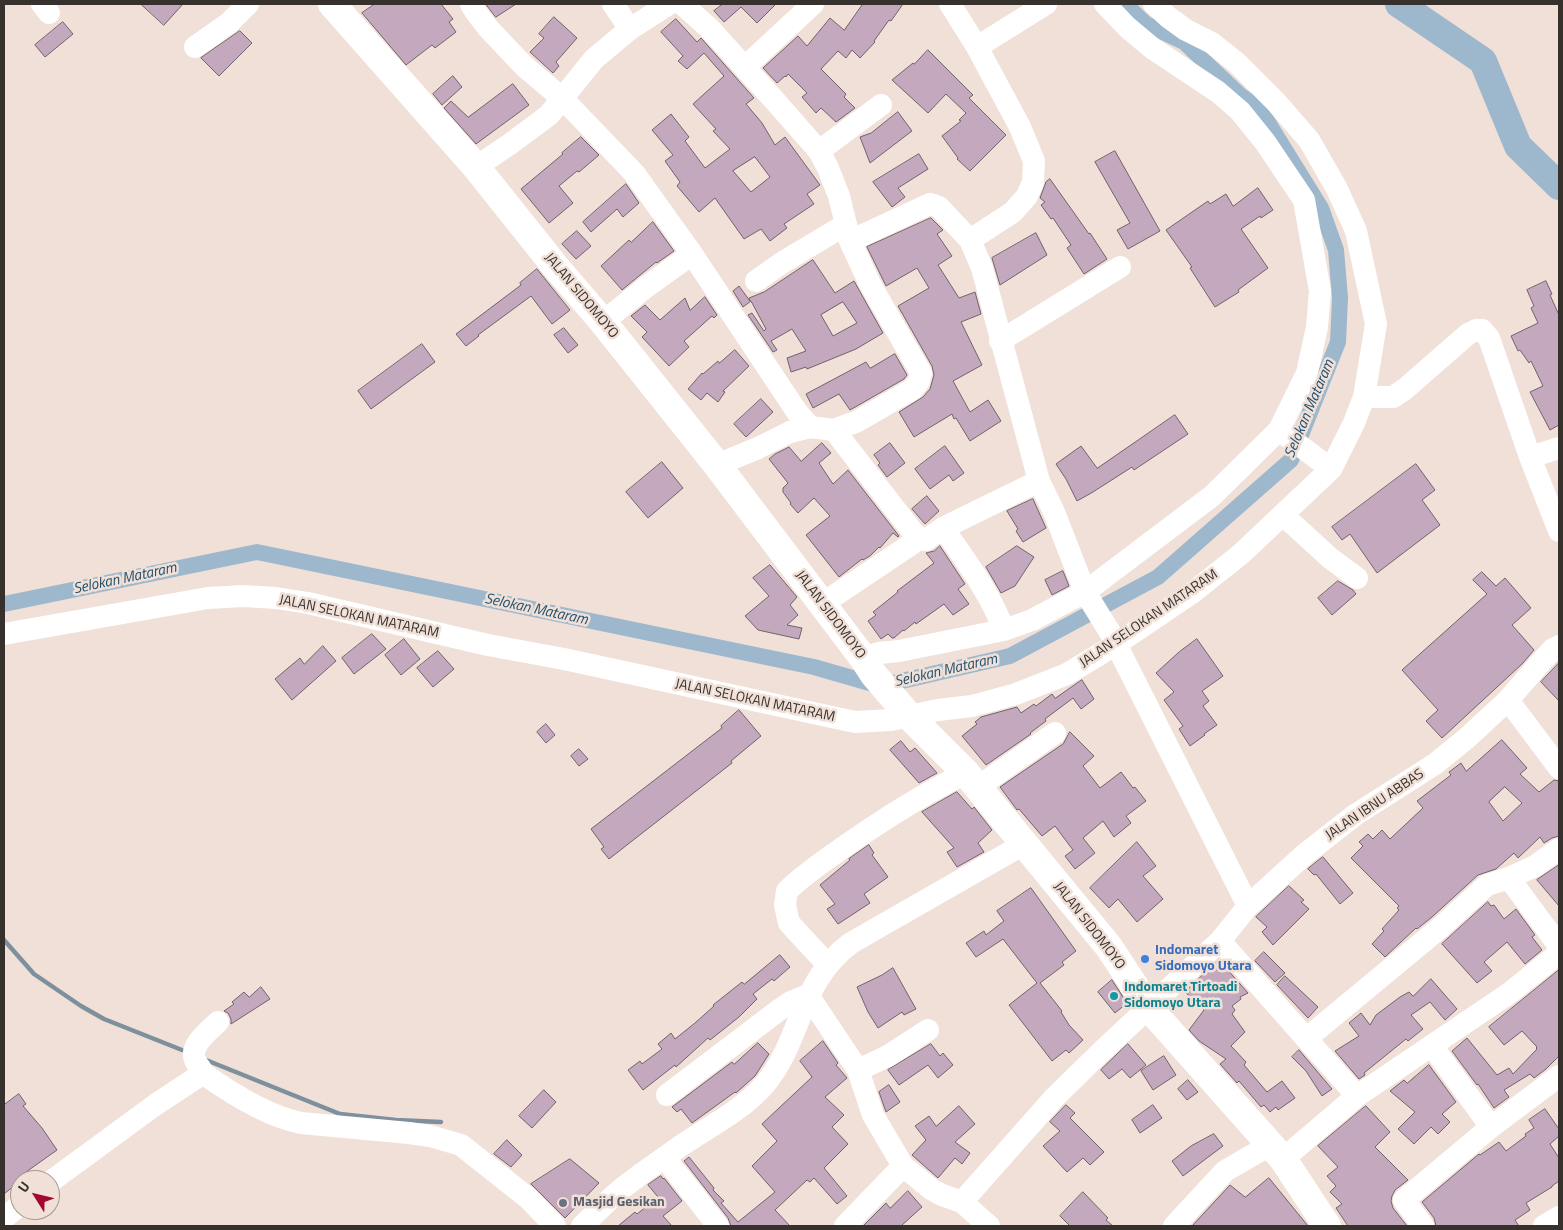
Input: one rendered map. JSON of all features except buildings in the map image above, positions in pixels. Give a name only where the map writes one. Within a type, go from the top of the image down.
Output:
[{"type":"main road","name":"JALAN SIDOMOYO","points":[[332,4],[476,167],[555,266],[603,322],[717,464],[868,666],[910,717],[972,780],[1109,947],[1149,1008],[1277,1152],[1326,1226]]},
{"type":"street","points":[[195,47],[229,23],[248,4]]},
{"type":"street","points":[[471,4],[488,28],[524,66],[563,99],[634,173],[692,254],[797,412],[810,427]]},
{"type":"street","points":[[613,4],[630,29]]},
{"type":"street","points":[[476,167],[549,115],[594,59],[630,29],[669,4]]},
{"type":"street","points":[[682,4],[709,28],[818,151],[828,168],[839,196],[847,233],[870,284],[921,374],[919,381],[913,389],[856,422],[834,430],[810,427],[790,432],[758,448],[717,464]]},
{"type":"street","points":[[745,67],[813,4]]},
{"type":"street","points":[[950,4],[1020,127],[1034,161],[1034,182],[1027,196],[1012,212],[970,240]]},
{"type":"street","points":[[976,47],[1046,4]]},
{"type":"street","points":[[868,666],[879,653],[1004,630],[1090,600],[1285,435],[1307,373],[1316,327],[1320,291],[1304,200],[1265,142],[1240,111],[1218,92],[1152,48],[1106,4]]},
{"type":"street","name":"JALAN SELOKAN MATARAM","points":[[4,634],[208,598],[260,597],[308,604],[488,645],[564,659],[855,722],[891,720],[938,710],[972,706],[1016,694],[1067,674],[1113,640],[1192,593],[1241,554],[1283,515],[1327,466],[1354,423],[1364,397],[1376,324],[1356,232],[1337,189],[1309,140],[1237,63],[1212,43],[1186,30],[1154,4]]},
{"type":"street","points":[[818,151],[881,105]]},
{"type":"street","points":[[756,281],[783,262],[847,233],[930,204],[939,207],[970,240],[982,268],[1000,342],[1010,370],[1039,481],[1054,512],[1090,600],[1113,640],[1248,906]]},
{"type":"street","points":[[603,322],[646,287],[692,254]]},
{"type":"street","points":[[1000,342],[1120,267]]},
{"type":"street","points":[[1364,397],[1393,397],[1405,389],[1468,334],[1476,330],[1482,330],[1489,338],[1530,457],[1559,531]]},
{"type":"street","points":[[834,430],[919,538],[926,540],[943,528],[1039,481]]},
{"type":"street","points":[[1285,435],[1327,466]]},
{"type":"street","points":[[1530,457],[1559,448]]},
{"type":"street","points":[[1283,515],[1330,558],[1357,578]]},
{"type":"street","points":[[943,528],[973,571],[996,609],[1004,630]]},
{"type":"street","points":[[822,604],[919,538]]},
{"type":"street","name":"JALAN IBNU ABBAS","points":[[962,1202],[1054,1098],[1220,941],[1248,906],[1312,849],[1355,815],[1435,764],[1467,738],[1508,700],[1542,660],[1559,646]]},
{"type":"street","points":[[1508,700],[1559,768]]},
{"type":"street","points":[[827,964],[788,922],[785,905],[786,891],[798,880],[872,826],[927,792],[972,780],[1055,733]]},
{"type":"street","points":[[582,1226],[618,1192],[748,1101],[765,1084],[781,1060],[808,995],[827,964],[838,953],[1024,844]]},
{"type":"street","points":[[1307,1038],[1441,927],[1487,885],[1509,878],[1534,866],[1559,849]]},
{"type":"street","points":[[1509,878],[1559,946]]},
{"type":"street","points":[[1220,941],[1357,1096]]},
{"type":"street","points":[[1174,1226],[1225,1171],[1277,1152],[1511,992],[1559,953]]},
{"type":"street","points":[[808,995],[858,1070],[873,1115],[903,1166],[931,1189],[962,1202],[989,1226]]},
{"type":"street","points":[[667,1095],[778,1010],[808,995]]},
{"type":"street","points":[[218,1022],[198,1042],[194,1051],[195,1060],[204,1074],[256,1105],[284,1119],[301,1123],[423,1135],[461,1145],[528,1198],[555,1226]]},
{"type":"street","points":[[858,1070],[888,1056],[928,1030]]},
{"type":"street","points":[[1432,1046],[1491,1128]]},
{"type":"street","points":[[60,1175],[155,1105],[204,1074]]},
{"type":"street","points":[[1423,1226],[1404,1200],[1491,1128],[1559,1076]]},
{"type":"street","points":[[665,1158],[718,1226]]},
{"type":"street","points":[[845,1226],[903,1166]]},
{"type":"street","points":[[1544,1226],[1559,1217]]},
{"type":"waterway","name":"Selokan Mataram","points":[[4,604],[257,552],[814,667],[880,686],[1010,656],[1158,577],[1291,460],[1338,342],[1340,298],[1336,250],[1321,208],[1259,108],[1241,96],[1184,42],[1146,24],[1125,4]]},
{"type":"waterway","points":[[1399,4],[1483,61],[1518,146],[1559,186]]},
{"type":"waterway","points":[[4,940],[34,974],[81,1006],[104,1019],[182,1050]]},
{"type":"waterway","points":[[206,1060],[340,1114],[396,1120],[441,1122]]},
{"type":"place","name":"Indomaret Sidomoyo Utara","points":[[1145,959]]},
{"type":"place","name":"Indomaret Tirtoadi Sidomoyo Utara","points":[[1114,996]]},
{"type":"place","name":"Masjid Gesikan","points":[[563,1203]]}]
